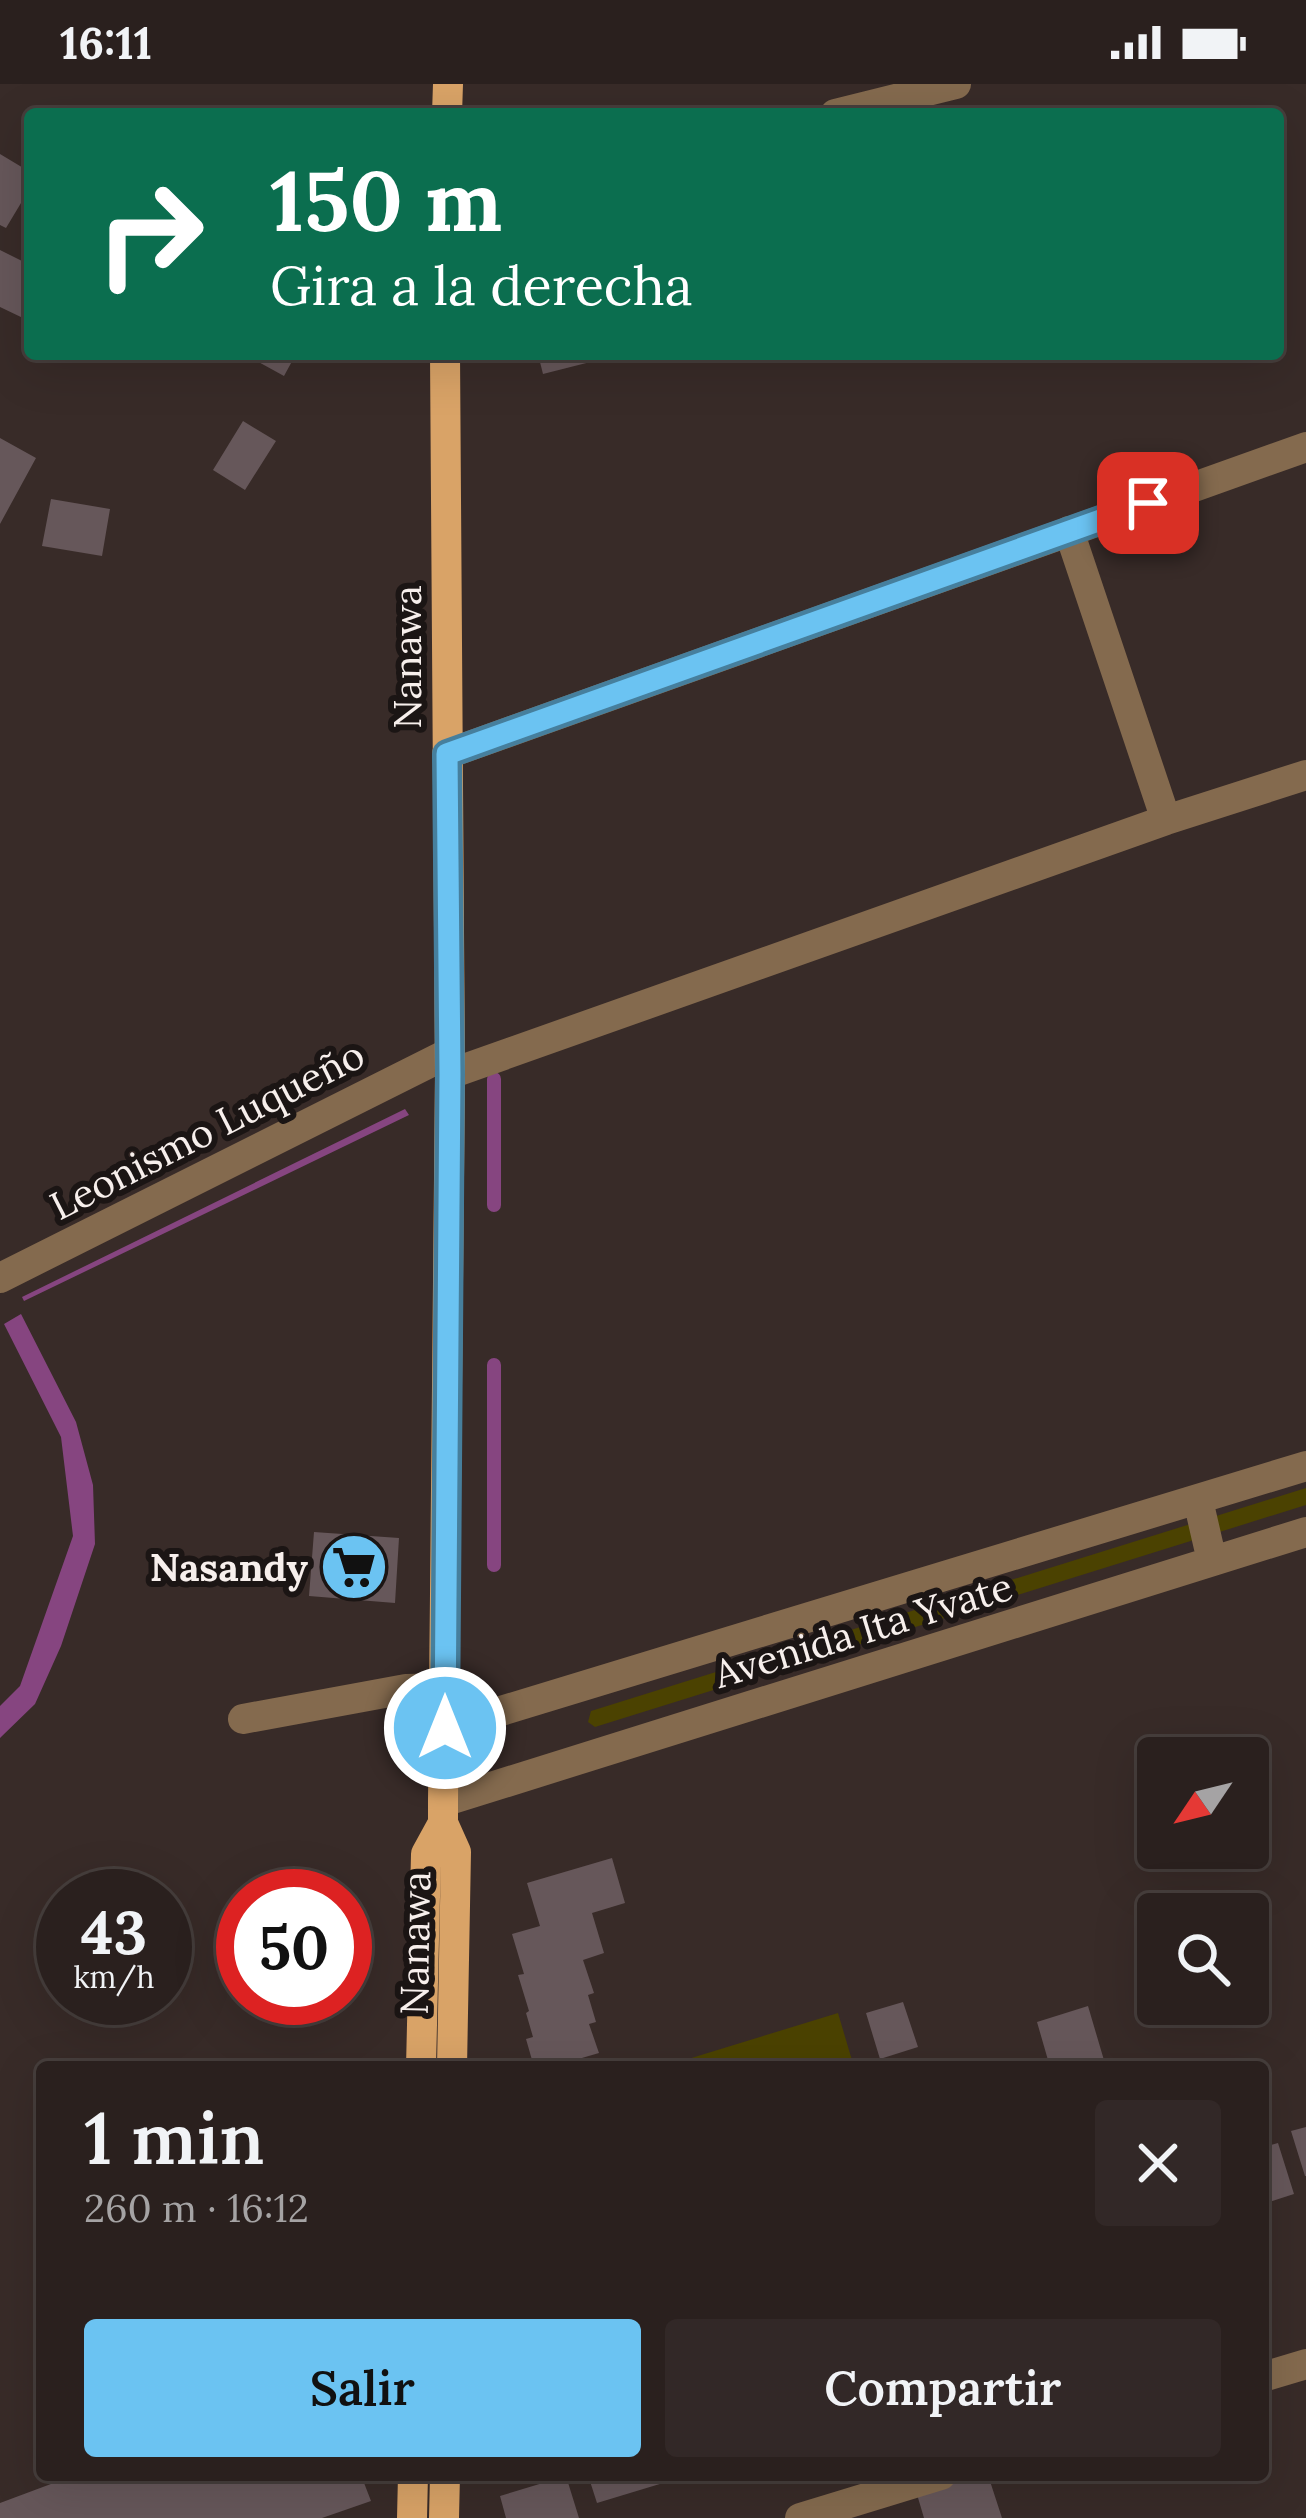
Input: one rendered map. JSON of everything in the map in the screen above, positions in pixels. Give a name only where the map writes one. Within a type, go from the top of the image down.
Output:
[{"type":"main road","name":"Nanawa","points":[[445,360],[449,1063],[443,1812],[456,1852],[452,2061]]},
{"type":"main road","name":"Nanawa","points":[[422,2061],[426,1854],[443,1812]]},
{"type":"main road","points":[[412,2518],[413,2481]]},
{"type":"main road","points":[[444,2518],[445,2481]]},
{"type":"street","points":[[859,108],[956,84]]},
{"type":"street","points":[[447,754],[1306,447]]},
{"type":"street","points":[[1069,532],[1166,820]]},
{"type":"street","name":"Leonismo Luqueño","points":[[0,1278],[449,1063],[1306,775]]},
{"type":"street","name":"Avenida Ita Yvate","points":[[445,1728],[1306,1466]]},
{"type":"street","points":[[1198,1500],[1212,1561]]},
{"type":"street","name":"Avenida Ita Yvate","points":[[443,1812],[1306,1532]]},
{"type":"street","points":[[243,1719],[406,1689],[445,1688]]},
{"type":"street","points":[[1269,2375],[1306,2364]]},
{"type":"street","points":[[800,2518],[921,2481]]},
{"type":"shaded area","points":[[405,1109],[409,1115],[24,1301],[22,1297]]},
{"type":"shaded area","points":[[21,1314],[76,1422],[93,1485],[95,1544],[61,1646],[35,1704],[0,1738],[0,1706],[20,1686],[73,1536],[61,1437],[4,1324]]},
{"type":"shaded area","points":[[1306,1488],[1306,1505],[595,1727],[588,1722],[591,1711]]},
{"type":"shaded area","points":[[838,2013],[852,2061],[682,2061]]},
{"type":"building","points":[[0,154],[24,168],[24,198],[6,228],[0,225]]},
{"type":"building","points":[[0,250],[24,262],[24,316],[0,307]]},
{"type":"building","points":[[255,360],[293,360],[284,376]]},
{"type":"building","points":[[540,360],[598,360],[543,374]]},
{"type":"building","points":[[243,421],[276,441],[245,490],[213,470]]},
{"type":"building","points":[[0,438],[36,458],[0,524]]},
{"type":"building","points":[[51,499],[110,509],[102,556],[42,546]]},
{"type":"building","name":"Nasandy","points":[[314,1532],[399,1538],[395,1603],[309,1596]]},
{"type":"building","points":[[612,1858],[625,1903],[592,1913],[604,1953],[583,1960],[594,1993],[588,1995],[596,2022],[589,2024],[599,2053],[572,2061],[532,2061],[526,2039],[533,2037],[529,2011],[518,1975],[524,1974],[512,1934],[540,1926],[527,1883]]},
{"type":"building","points":[[903,2002],[918,2047],[880,2059],[866,2013]]},
{"type":"building","points":[[1088,2006],[1104,2061],[1048,2061],[1037,2022]]},
{"type":"building","points":[[1306,2127],[1306,2176],[1305,2176],[1291,2131]]},
{"type":"building","points":[[1278,2143],[1294,2194],[1269,2202],[1269,2145]]},
{"type":"building","points":[[59,2481],[363,2481],[371,2501],[322,2518],[0,2518],[0,2503]]},
{"type":"building","points":[[550,2481],[568,2481],[579,2518],[506,2518],[500,2496]]},
{"type":"building","points":[[590,2481],[670,2481],[597,2503]]},
{"type":"building","points":[[949,2481],[990,2481],[1002,2518],[924,2518],[916,2491]]},
{"type":"waterway","points":[[494,1079],[494,1205]]},
{"type":"waterway","points":[[494,1365],[494,1565]]},
{"type":"place","name":"Nasandy","points":[[354,1567]]},
{"type":"route","points":[[445,1728],[450,1074],[447,754],[1148,503]]}]
